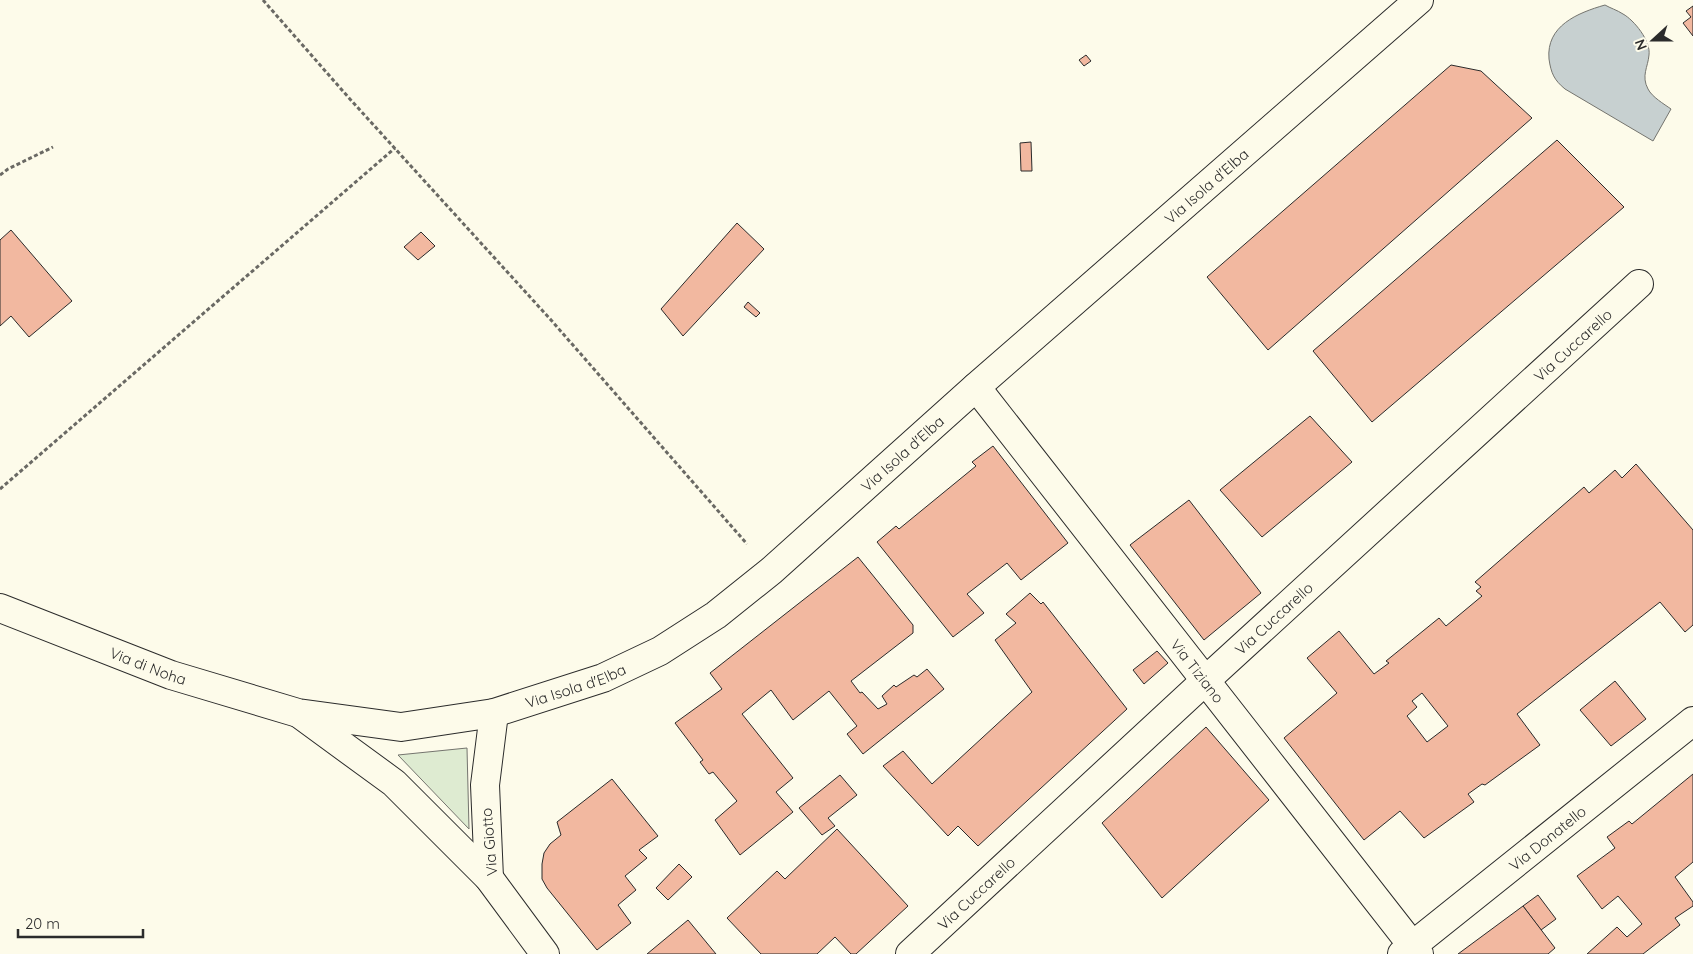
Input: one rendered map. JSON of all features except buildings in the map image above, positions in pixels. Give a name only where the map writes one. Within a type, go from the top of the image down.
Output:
[{"type":"street","name":"Via Isola d'Elba","points":[[298,713],[401,727],[494,713],[603,678],[660,651],[716,615],[770,571],[976,387],[1419,0]]},
{"type":"street","name":"Via Cuccarello","points":[[910,954],[1206,680],[1640,284]]},
{"type":"street","name":"Via Tiziano","points":[[976,387],[1206,680],[1411,951]]},
{"type":"street","name":"Via di Noha","points":[[0,608],[171,675],[298,713]]},
{"type":"street","points":[[298,713],[394,783],[489,878]]},
{"type":"street","name":"Via Giotto","points":[[494,713],[485,785],[489,878],[545,954]]},
{"type":"street","name":"Via Donatello","points":[[1411,951],[1693,721]]},
{"type":"path","points":[[263,0],[551,320],[770,571]]},
{"type":"path","points":[[0,175],[8,169],[54,148]]},
{"type":"path","points":[[0,489],[395,148]]},
{"type":"green space","points":[[467,748],[469,829],[398,755]]},
{"type":"shaded area","points":[[1605,5],[1627,17],[1645,37],[1649,49],[1645,76],[1646,84],[1652,95],[1671,109],[1653,141],[1565,89],[1552,72],[1549,48],[1558,30],[1574,17]]}]
